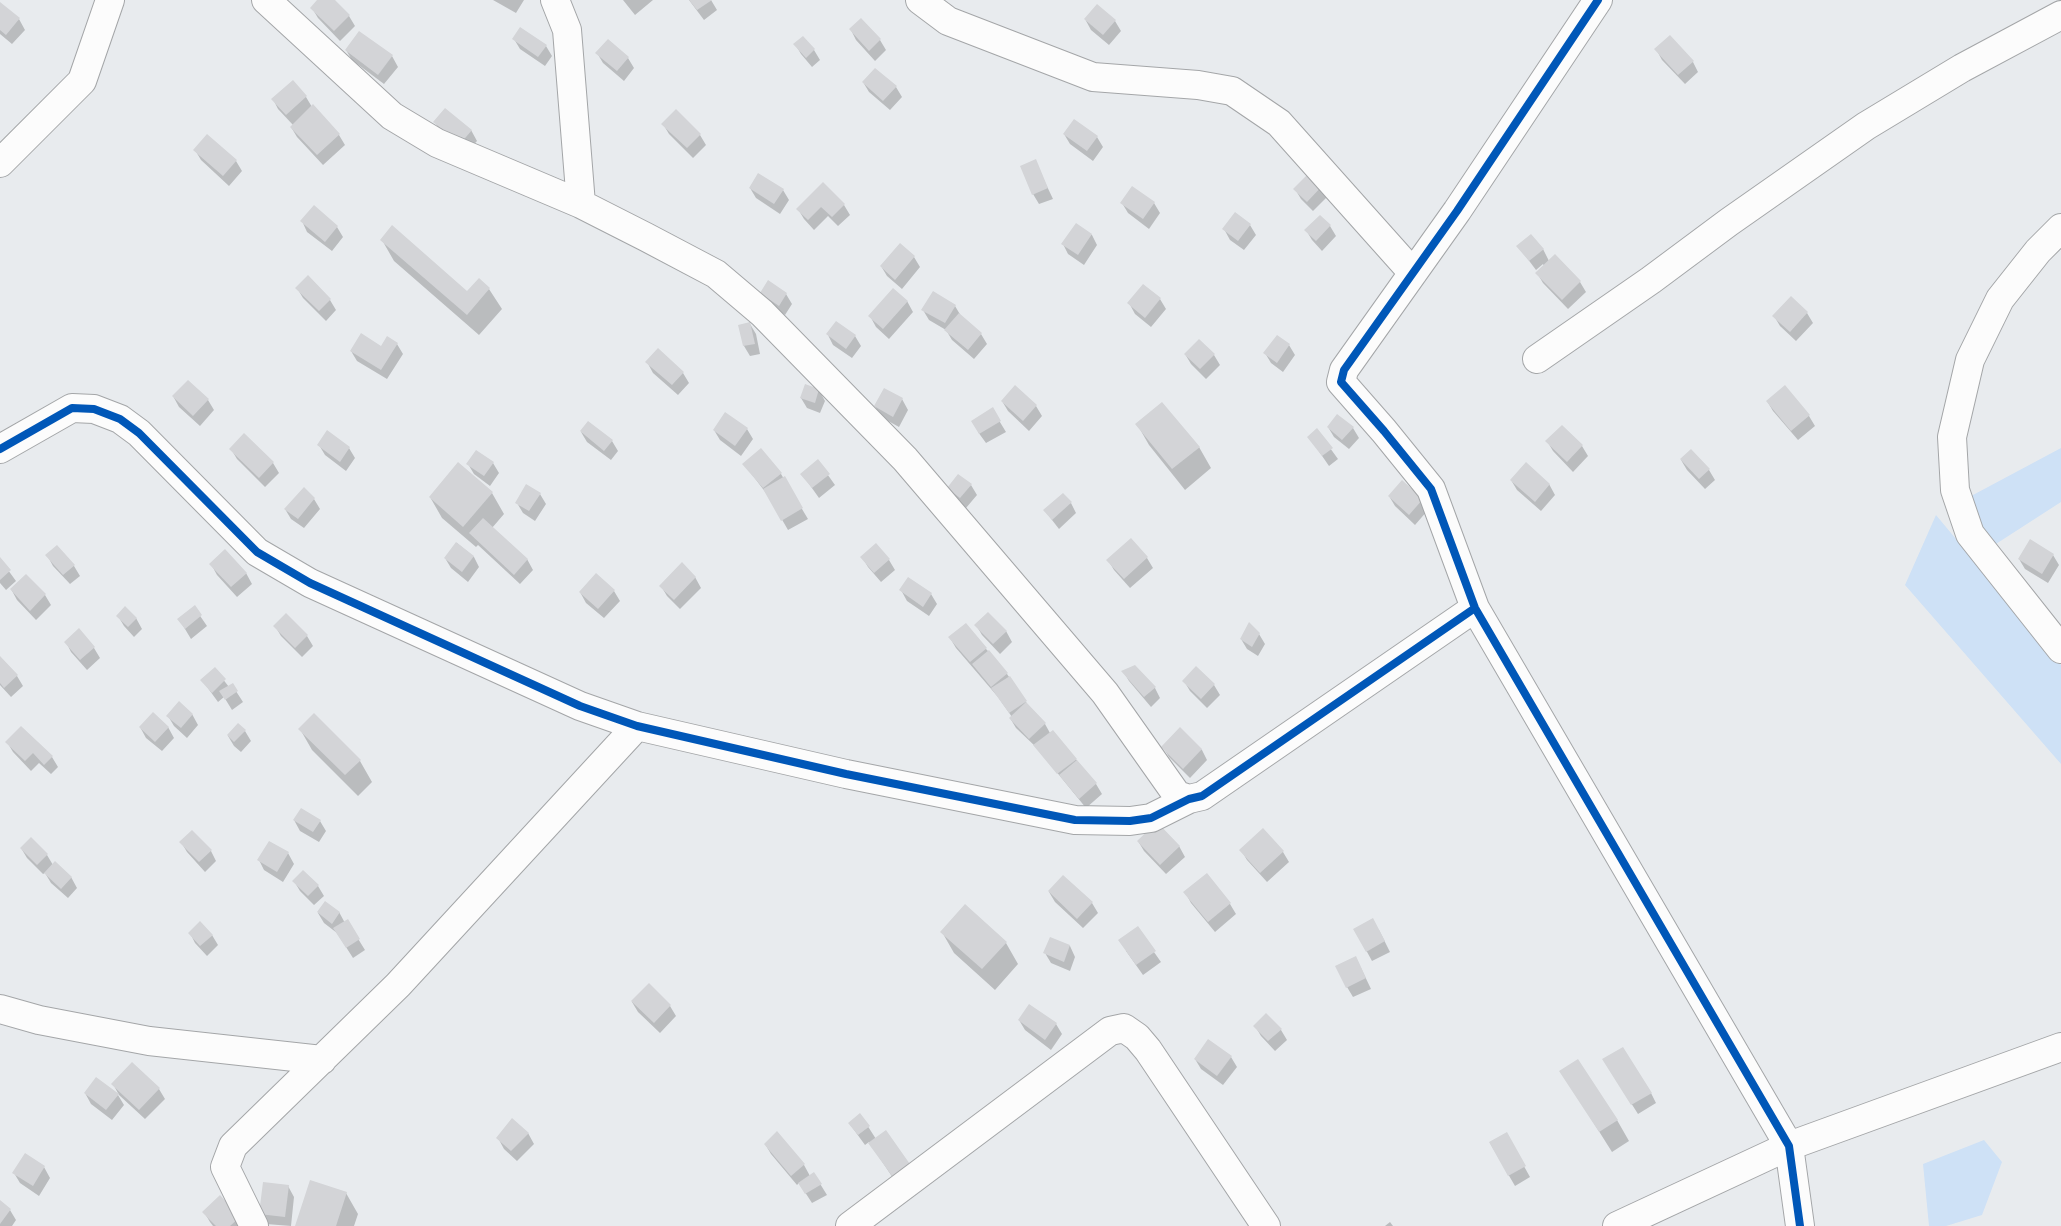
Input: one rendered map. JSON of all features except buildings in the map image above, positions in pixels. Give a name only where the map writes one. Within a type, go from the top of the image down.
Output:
[{"type":"street","points":[[0,163],[82,81],[110,0]]},
{"type":"street","points":[[266,0],[392,116],[437,144],[581,204],[716,274],[762,313],[906,459],[1105,693],[1176,795],[1189,799]]},
{"type":"street","points":[[555,0],[567,30],[581,204]]},
{"type":"street","points":[[920,0],[948,21],[1093,77],[1198,85],[1232,91],[1279,123],[1413,273]]},
{"type":"street","points":[[1598,0],[1457,211],[1344,370],[1341,382],[1430,489],[1475,608],[1789,1146],[1800,1226]]},
{"type":"street","points":[[1537,359],[1866,126],[1962,68],[2061,15]]},
{"type":"street","points":[[2061,228],[2038,251],[2000,299],[1970,360],[1952,437],[1955,490],[1970,534],[2061,649]]},
{"type":"street","points":[[0,449],[72,408],[94,408],[120,419],[139,433],[257,552],[310,583],[580,706],[637,726],[846,774],[1075,820],[1130,821],[1150,818],[1189,799],[1202,796],[1475,608]]},
{"type":"street","points":[[254,1226],[225,1167],[233,1146],[398,985],[637,726]]},
{"type":"street","points":[[0,1009],[39,1020],[149,1041],[322,1060]]},
{"type":"street","points":[[850,1226],[1110,1031],[1124,1028],[1137,1037],[1148,1050],[1266,1226]]},
{"type":"street","points":[[1617,1226],[1789,1146],[2061,1046]]},
{"type":"shaded area","points":[[2061,448],[2061,502],[1985,551],[1958,503]]},
{"type":"shaded area","points":[[1936,515],[2061,665],[2061,764],[1905,585]]},
{"type":"shaded area","points":[[1984,1140],[2002,1162],[1982,1215],[1946,1226],[1929,1226],[1923,1164]]},
{"type":"cycle path","points":[[1598,0],[1457,211],[1344,370],[1341,382],[1431,489],[1475,608],[1789,1146],[1800,1226]]},
{"type":"cycle path","points":[[0,449],[72,408],[94,409],[120,419],[139,433],[257,552],[310,583],[580,706],[637,726],[846,774],[1075,820],[1130,821],[1151,818],[1189,799],[1202,796],[1475,608]]}]
